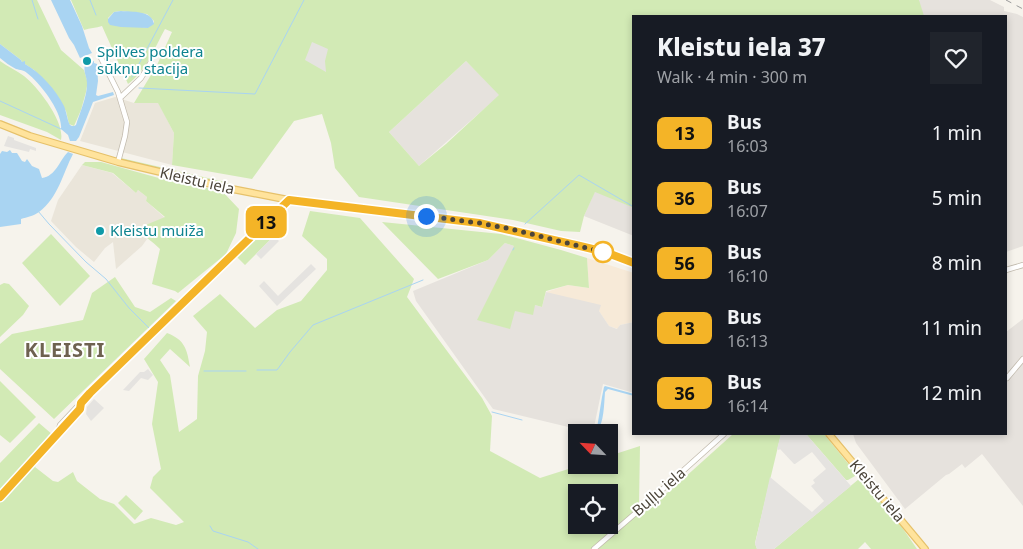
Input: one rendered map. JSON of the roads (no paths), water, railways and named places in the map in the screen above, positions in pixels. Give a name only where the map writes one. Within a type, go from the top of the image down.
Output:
[{"type":"main road","name":"Kleistu iela","points":[[0,124],[30,136],[118,162],[232,189],[289,200],[479,223],[605,252],[632,262]]},
{"type":"main road","name":"Kleistu iela","points":[[830,435],[925,549]]},
{"type":"street","points":[[101,58],[120,98],[127,122],[118,162]]},
{"type":"street","points":[[120,98],[141,78],[151,62]]},
{"type":"street","points":[[0,497],[55,437],[60,425],[81,403],[289,200]]},
{"type":"street","points":[[1007,270],[1023,265]]},
{"type":"street","points":[[1007,378],[1023,359]]},
{"type":"street","name":"Buļļu iela","points":[[594,549],[723,435]]},
{"type":"water","points":[[51,0],[70,0],[92,53],[80,58]]},
{"type":"water","points":[[114,12],[146,14],[150,16],[154,24],[148,28],[110,25],[108,19]]},
{"type":"water","points":[[0,44],[22,62],[25,61],[25,64],[47,82],[64,106],[68,122],[71,126],[76,125],[86,94],[85,64],[94,61],[97,64],[98,81],[96,95],[113,92],[114,95],[93,102],[79,137],[76,141],[70,141],[68,135],[61,129],[61,122],[50,98],[26,72],[14,68],[0,58]]},
{"type":"water","points":[[10,150],[12,153],[17,153],[22,161],[25,162],[27,159],[32,166],[39,169],[42,178],[47,177],[54,171],[68,152],[73,154],[55,193],[46,206],[39,212],[21,219],[21,224],[0,227],[0,154],[2,151],[7,152]]},
{"type":"water","points":[[605,386],[632,393],[632,395],[608,389],[605,392],[602,418],[600,424],[598,424]]},
{"type":"waterway","points":[[32,0],[38,19]]},
{"type":"waterway","points":[[90,0],[96,15]]},
{"type":"waterway","points":[[132,77],[173,0]]},
{"type":"waterway","points":[[139,88],[255,94],[304,0]]},
{"type":"waterway","points":[[0,101],[61,129]]},
{"type":"waterway","points":[[525,224],[579,175],[632,206]]},
{"type":"waterway","points":[[38,211],[86,262],[106,279],[129,308],[149,328]]},
{"type":"waterway","points":[[257,370],[277,370],[313,325],[423,280]]},
{"type":"waterway","points":[[204,371],[246,371]]},
{"type":"waterway","points":[[492,412],[522,420]]},
{"type":"waterway","points":[[210,526],[213,531],[248,542],[258,549]]},
{"type":"railway","points":[[1006,0],[1023,9]]},
{"type":"place","name":"Spilves poldera sūkņu stacija","points":[[87,61]]},
{"type":"place","name":"Kleistu muiža","points":[[100,231]]},
{"type":"district","name":"KLEISTI","points":[[65,350]]}]
